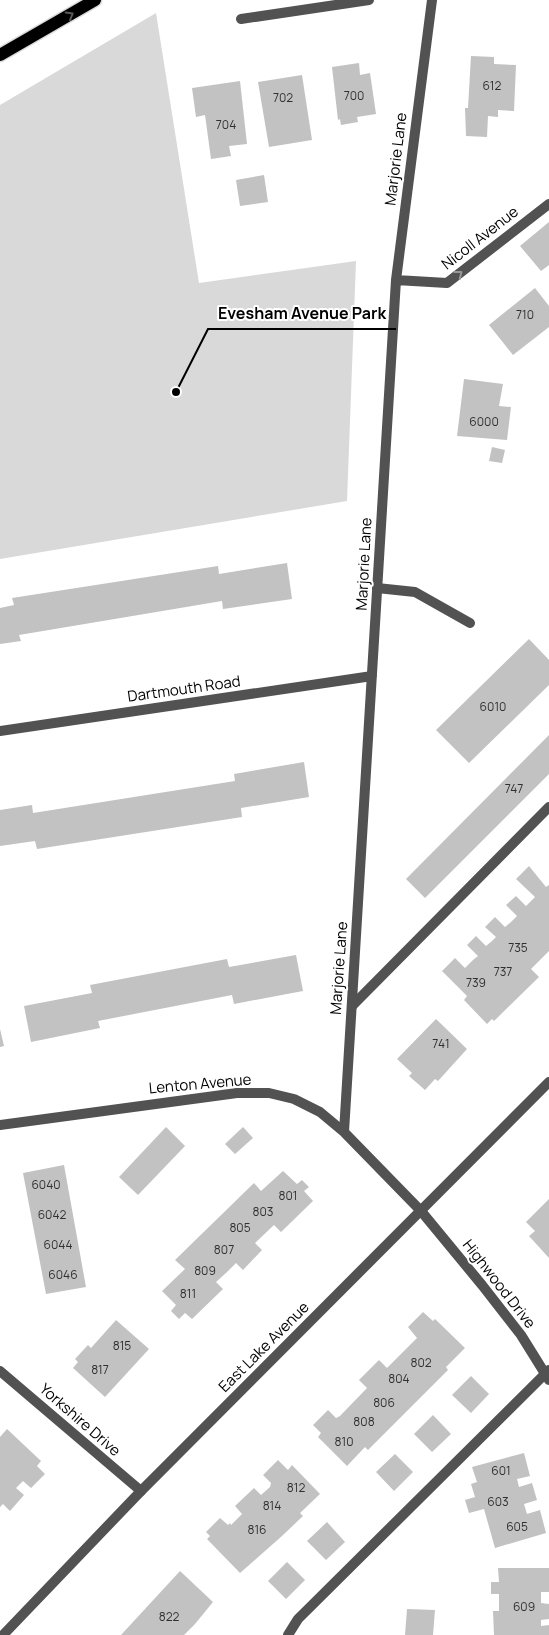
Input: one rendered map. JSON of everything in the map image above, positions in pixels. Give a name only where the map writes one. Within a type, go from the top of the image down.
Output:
[{"type":"main road","points":[[0,55],[95,0]]},
{"type":"street","points":[[241,19],[369,0]]},
{"type":"street","name":"Marjorie Lane","points":[[344,1132],[396,280],[432,0]]},
{"type":"street","name":"Nicoll Avenue","points":[[396,280],[447,284],[549,204]]},
{"type":"street","points":[[377,588],[415,592],[470,623]]},
{"type":"street","name":"Dartmouth Road","points":[[0,731],[372,676]]},
{"type":"street","points":[[352,1006],[549,807]]},
{"type":"street","name":"East Lake Avenue","points":[[3,1635],[141,1491],[549,1082]]},
{"type":"street","name":"Lenton Avenue","points":[[0,1125],[173,1100],[237,1093],[269,1093],[294,1099],[320,1112],[344,1132],[421,1211]]},
{"type":"street","name":"Highwood Drive","points":[[421,1211],[521,1335],[548,1374]]},
{"type":"street","name":"Yorkshire Drive","points":[[0,1371],[141,1491]]},
{"type":"street","points":[[288,1635],[298,1619],[548,1374]]},
{"type":"shaded area","points":[[156,13],[199,283],[356,261],[347,501],[0,559],[0,105]]},
{"type":"building","points":[[471,56],[494,57],[494,64],[516,65],[514,111],[498,110],[498,117],[488,116],[487,137],[466,136],[465,108],[468,108]]},
{"type":"building","points":[[359,63],[360,75],[370,73],[376,114],[357,117],[358,122],[341,125],[340,119],[338,120],[332,67]]},
{"type":"building","points":[[302,75],[312,140],[269,147],[258,82]]},
{"type":"building","points":[[240,81],[247,144],[229,146],[231,156],[211,159],[205,115],[196,117],[192,88]]},
{"type":"building","points":[[264,175],[268,202],[240,206],[236,180]]},
{"type":"building","points":[[549,222],[549,265],[541,271],[520,246]]},
{"type":"building","points":[[535,288],[549,306],[549,327],[513,355],[489,325]]},
{"type":"building","points":[[464,379],[503,384],[499,406],[511,407],[507,440],[457,436]]},
{"type":"building","points":[[492,447],[505,450],[502,463],[489,461]]},
{"type":"building","points":[[287,563],[292,599],[223,609],[222,601],[19,635],[21,641],[0,644],[0,608],[14,605],[12,598],[218,566],[219,574]]},
{"type":"building","points":[[529,639],[549,660],[549,685],[469,763],[436,730]]},
{"type":"building","points":[[549,735],[549,774],[425,898],[406,879]]},
{"type":"building","points":[[304,762],[309,797],[241,808],[242,817],[37,849],[35,841],[0,846],[0,810],[32,805],[33,813],[235,781],[234,774]]},
{"type":"building","points":[[529,866],[546,887],[549,885],[549,951],[531,969],[539,977],[494,1021],[492,1019],[487,1024],[464,1000],[467,996],[442,971],[455,958],[465,968],[478,956],[467,945],[476,936],[486,946],[496,937],[485,927],[495,917],[505,927],[517,916],[506,905],[516,896],[526,906],[535,897],[516,879]]},
{"type":"building","points":[[296,955],[303,991],[234,1004],[232,995],[98,1021],[100,1028],[31,1042],[24,1006],[92,993],[90,985],[227,959],[229,967]]},
{"type":"building","points":[[436,1019],[467,1049],[438,1081],[435,1079],[425,1090],[409,1076],[412,1073],[397,1059]]},
{"type":"building","points":[[0,1029],[4,1046],[0,1047]]},
{"type":"building","points":[[166,1127],[185,1146],[138,1195],[119,1177]]},
{"type":"building","points":[[243,1127],[253,1138],[235,1154],[225,1144]]},
{"type":"building","points":[[64,1165],[86,1287],[46,1294],[23,1173]]},
{"type":"building","points":[[283,1171],[297,1184],[302,1180],[309,1187],[304,1191],[313,1201],[281,1232],[274,1225],[255,1243],[262,1250],[243,1270],[236,1263],[216,1282],[223,1289],[192,1319],[185,1313],[179,1319],[171,1311],[176,1305],[162,1291],[185,1269],[175,1260],[254,1183],[261,1191]]},
{"type":"building","points":[[549,1199],[549,1258],[529,1236],[535,1231],[526,1222]]},
{"type":"building","points":[[423,1312],[433,1321],[435,1319],[465,1348],[446,1367],[448,1370],[368,1450],[365,1447],[347,1466],[318,1437],[321,1433],[313,1425],[328,1410],[336,1418],[340,1416],[367,1388],[359,1380],[379,1360],[387,1368],[417,1338],[408,1327]]},
{"type":"building","points":[[116,1320],[149,1349],[105,1397],[73,1368],[78,1362],[75,1359],[88,1345],[91,1348]]},
{"type":"building","points":[[471,1376],[489,1394],[471,1413],[452,1395]]},
{"type":"building","points":[[433,1415],[451,1434],[432,1452],[414,1434]]},
{"type":"building","points":[[7,1429],[41,1461],[37,1466],[45,1474],[31,1488],[23,1481],[16,1488],[24,1495],[10,1511],[3,1504],[0,1507],[0,1437]]},
{"type":"building","points":[[524,1453],[530,1476],[517,1479],[519,1487],[532,1483],[537,1500],[524,1504],[527,1514],[540,1510],[546,1533],[495,1548],[484,1509],[469,1513],[465,1500],[475,1497],[471,1484],[477,1482],[472,1467]]},
{"type":"building","points":[[395,1454],[413,1472],[394,1491],[376,1472]]},
{"type":"building","points":[[278,1460],[288,1470],[292,1465],[320,1494],[300,1513],[303,1516],[240,1573],[207,1539],[210,1536],[206,1532],[220,1518],[228,1525],[230,1523],[231,1525],[242,1514],[235,1506],[254,1488],[261,1495],[270,1487],[271,1483],[263,1475]]},
{"type":"building","points":[[327,1522],[345,1542],[326,1560],[307,1541]]},
{"type":"building","points":[[287,1562],[305,1580],[286,1599],[268,1581]]},
{"type":"building","points":[[498,1568],[549,1568],[549,1592],[541,1592],[541,1603],[549,1604],[549,1619],[541,1620],[541,1626],[549,1625],[549,1635],[494,1635],[493,1611],[499,1611],[499,1594],[491,1594],[491,1582],[499,1582]]},
{"type":"building","points":[[180,1571],[213,1602],[195,1624],[184,1635],[121,1635]]},
{"type":"building","points":[[407,1609],[435,1610],[433,1635],[405,1635]]},
{"type":"place","name":"Evesham Avenue Park","points":[[176,392]]}]
